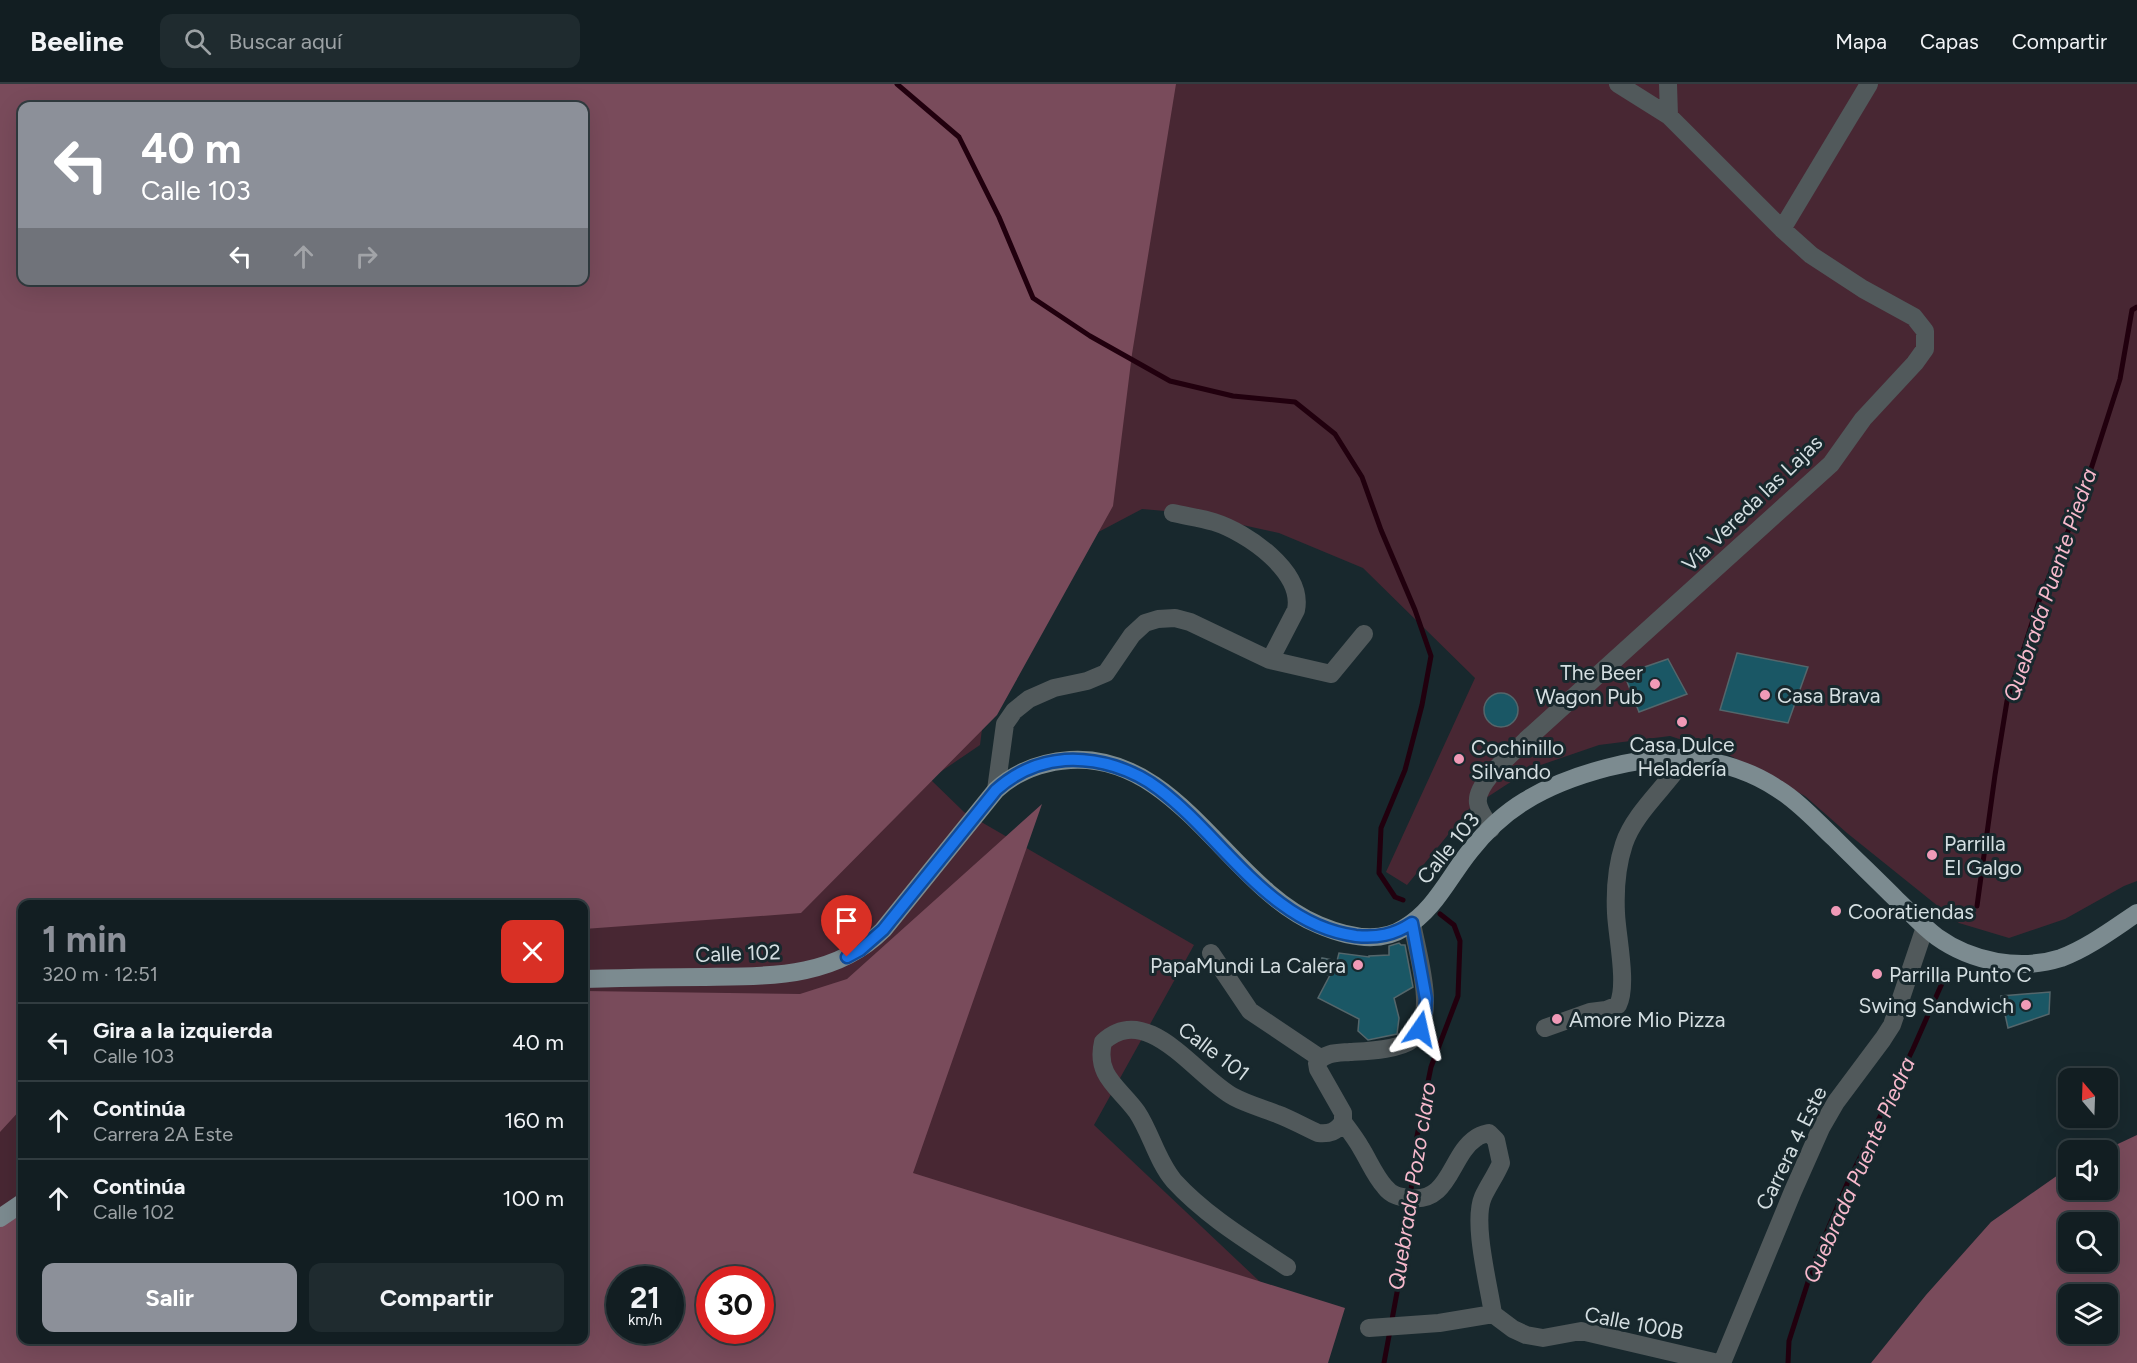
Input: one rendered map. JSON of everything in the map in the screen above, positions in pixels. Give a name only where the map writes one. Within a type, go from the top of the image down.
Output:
[{"type":"main road","name":"Calle 103","points":[[996,790],[1024,770],[1056,761],[1097,762],[1121,768],[1158,788],[1270,895],[1296,914],[1339,933],[1370,937],[1390,934],[1422,915],[1471,850],[1522,802],[1565,782],[1638,761],[1662,758],[1685,758],[1719,763],[1758,777],[1785,794],[1810,815],[1936,936],[1964,952],[1982,958],[2019,964],[2041,963],[2062,957],[2087,945],[2137,913]]},
{"type":"main road","name":"Calle 102","points":[[588,979],[773,975],[807,971],[847,957],[860,950],[883,930],[996,790]]},
{"type":"main road","points":[[0,1218],[18,1206]]},
{"type":"street","name":"Vía Vereda las Lajas","points":[[1491,829],[1477,801],[1483,783],[1526,740],[1831,464],[1863,419],[1925,349],[1925,331],[1914,317],[1863,290],[1820,261],[1782,229],[1670,116],[1618,84]]},
{"type":"street","points":[[1668,84],[1670,116]]},
{"type":"street","points":[[1782,229],[1869,84]]},
{"type":"street","points":[[1173,513],[1214,522],[1248,538],[1278,561],[1288,577],[1298,602],[1270,660]]},
{"type":"street","points":[[996,790],[1005,724],[1014,711],[1029,699],[1054,688],[1087,681],[1106,673],[1132,634],[1145,623],[1158,619],[1175,618],[1190,622],[1270,660],[1331,674],[1364,634]]},
{"type":"street","points":[[1545,1028],[1618,1005],[1621,994],[1621,968],[1616,911],[1618,873],[1624,844],[1633,825],[1685,758]]},
{"type":"street","points":[[1373,1328],[1438,1323],[1493,1314],[1479,1225],[1483,1197],[1501,1163],[1496,1140],[1489,1133],[1472,1141],[1435,1193],[1424,1199],[1394,1196],[1386,1189],[1360,1146],[1342,1122],[1343,1113],[1340,1105],[1318,1069],[1317,1063],[1320,1058],[1328,1054],[1395,1046],[1412,1040],[1420,1029],[1426,999],[1412,923]]},
{"type":"street","name":"Carrera 4 Este","points":[[1720,1363],[1821,1128],[1836,1102],[1883,1039],[1895,1018],[1925,927]]},
{"type":"street","points":[[1210,953],[1250,1011],[1320,1058]]},
{"type":"street","name":"Calle 101","points":[[1287,1267],[1220,1222],[1173,1180],[1140,1118],[1103,1068],[1100,1061],[1103,1042],[1118,1032],[1134,1029],[1158,1037],[1232,1096],[1318,1133],[1329,1134],[1338,1129],[1342,1122]]},
{"type":"street","name":"Calle 100B","points":[[1493,1314],[1513,1329],[1526,1335],[1543,1338],[1581,1330],[1720,1363]]},
{"type":"shaded area","points":[[0,84],[2137,84],[2137,881],[2065,919],[2009,938],[1959,923],[1847,833],[1805,796],[1729,755],[1670,736],[1599,745],[1532,768],[1469,809],[1407,885],[1386,872],[1475,678],[1363,568],[1279,533],[1188,513],[1142,509],[1070,547],[986,698],[980,745],[930,779],[964,812],[1194,945],[1094,1125],[1329,1347],[0,1363]]},
{"type":"shaded area","points":[[0,84],[1176,84],[1132,354],[1113,506],[997,715],[801,913],[588,929],[588,900],[18,900],[18,1112],[0,1132]]},
{"type":"shaded area","points":[[1042,804],[913,1173],[1345,1308],[1328,1363],[0,1363],[0,1224],[18,1213],[18,1344],[588,1344],[588,991],[800,994],[847,979]]},
{"type":"shaded area","points":[[2137,1135],[2137,1363],[1871,1363],[1926,1295],[1991,1222],[2058,1175],[2058,1200],[2118,1200],[2118,1144]]},
{"type":"building","points":[[1737,653],[1808,667],[1788,723],[1720,710]]},
{"type":"building","name":"The Beer Wagon Pub","points":[[1668,659],[1687,694],[1639,712],[1624,674]]},
{"type":"building","points":[[1501,693],[1513,698],[1518,710],[1513,722],[1501,727],[1489,722],[1484,710],[1489,698]]},
{"type":"building","points":[[1399,943],[1405,945],[1413,987],[1394,998],[1399,1018],[1397,1034],[1368,1040],[1358,1031],[1359,1019],[1318,998],[1330,975],[1319,973],[1322,958],[1337,961],[1339,953],[1369,957],[1389,955],[1389,946]]},
{"type":"building","name":"Swing Sandwich","points":[[2050,992],[2049,1014],[2008,1028],[2001,996]]},
{"type":"waterway","name":"Quebrada Pozo claro","points":[[897,84],[959,137],[999,217],[1033,298],[1090,336],[1170,381],[1233,396],[1295,402],[1335,434],[1362,477],[1431,656],[1422,705],[1405,770],[1381,828],[1379,873],[1395,897],[1403,900]]},
{"type":"waterway","name":"Quebrada Puente Piedra","points":[[1977,906],[2007,701],[2039,601],[2081,500],[2120,379],[2132,310],[2137,307]]},
{"type":"waterway","name":"Quebrada Pozo claro","points":[[1384,1363],[1405,1249],[1416,1141],[1431,1067],[1458,996],[1460,941],[1454,925],[1440,914]]},
{"type":"waterway","name":"Quebrada Puente Piedra","points":[[1788,1363],[1789,1341],[1816,1257],[1847,1184],[1913,1049],[1943,981]]},
{"type":"place","name":"The Beer Wagon Pub","points":[[1655,684]]},
{"type":"place","name":"Casa Brava","points":[[1765,695]]},
{"type":"place","name":"Casa Dulce Heladería","points":[[1682,722]]},
{"type":"place","name":"Cochinillo Silvando","points":[[1459,759]]},
{"type":"place","name":"Parrilla El Galgo","points":[[1932,855]]},
{"type":"place","name":"Cooratiendas","points":[[1836,911]]},
{"type":"place","name":"PapaMundi La Calera","points":[[1358,965]]},
{"type":"place","name":"Parrilla Punto C","points":[[1877,974]]},
{"type":"place","name":"Swing Sandwich","points":[[2026,1005]]},
{"type":"place","name":"Amore Mio Pizza","points":[[1557,1019]]},
{"type":"route","points":[[847,957],[860,950],[883,930],[996,790],[1008,780],[1024,770],[1056,761],[1097,762],[1121,768],[1158,788],[1270,895],[1296,914],[1317,925],[1354,936],[1380,937],[1398,932],[1412,923],[1426,999],[1420,1029]]}]
